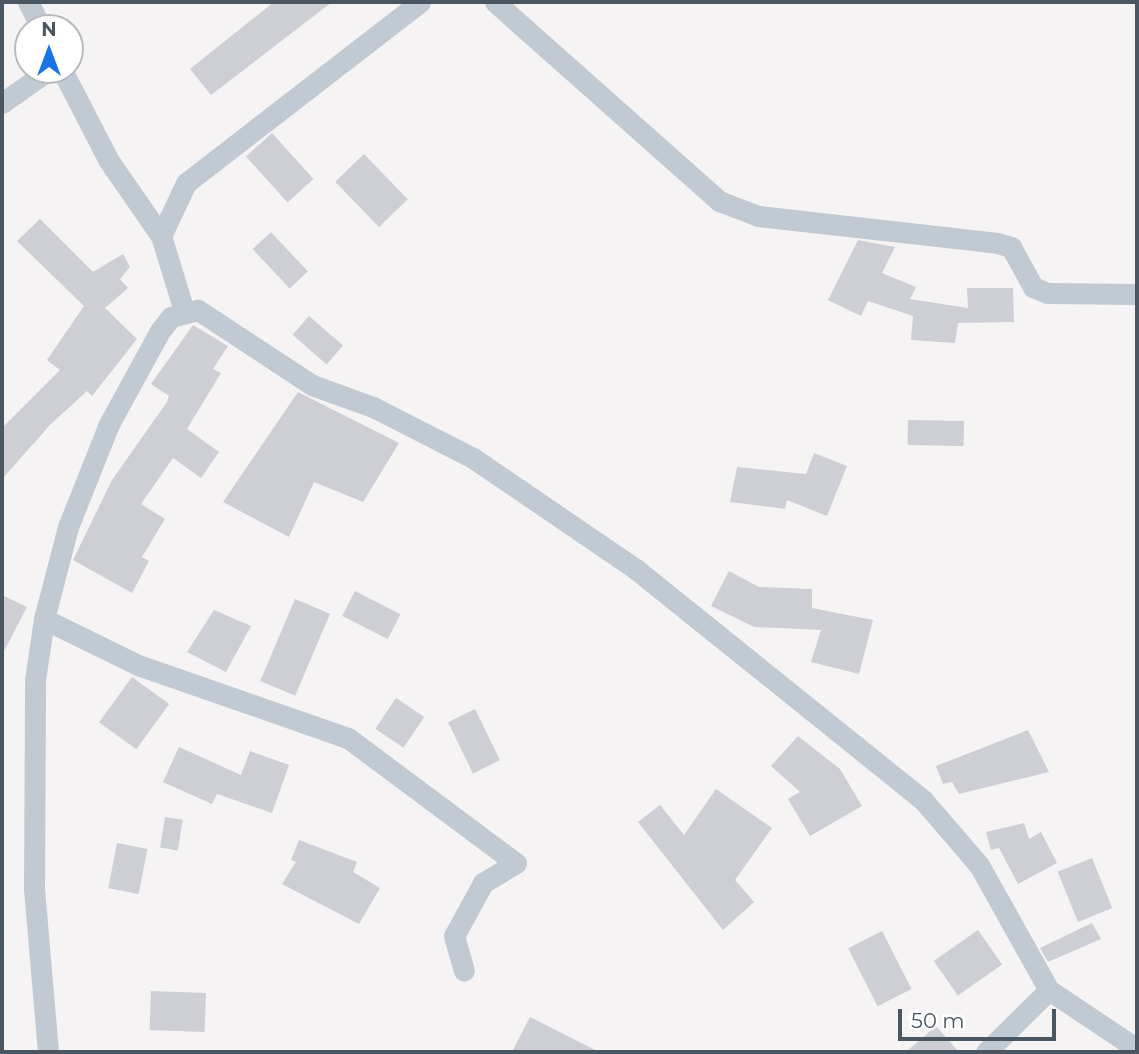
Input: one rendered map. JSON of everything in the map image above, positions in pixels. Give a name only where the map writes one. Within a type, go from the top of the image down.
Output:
[{"type":"street","points":[[161,236],[186,183],[421,2]]},
{"type":"street","points":[[495,2],[719,201],[758,216],[997,243],[1011,247],[1033,288],[1047,293],[1137,294]]},
{"type":"street","points":[[2,103],[29,84]]},
{"type":"street","points":[[69,84],[108,162],[161,236],[184,311]]},
{"type":"street","points":[[48,1052],[34,889],[35,680],[44,619],[68,527],[109,424],[160,331],[184,311],[198,310],[312,385],[373,407],[473,458],[637,570],[949,826],[1049,990],[1137,1049]]},
{"type":"street","points":[[44,619],[138,665],[348,738],[516,863],[483,883],[454,936],[464,971]]},
{"type":"street","points":[[986,1052],[1049,990]]},
{"type":"building","points":[[274,2],[332,2],[211,95],[190,69]]},
{"type":"building","points":[[272,133],[313,179],[287,202],[246,156]]},
{"type":"building","points":[[364,154],[408,199],[379,227],[335,182]]},
{"type":"building","points":[[40,219],[93,272],[123,254],[130,267],[120,279],[128,288],[105,308],[137,339],[92,396],[87,391],[50,425],[2,479],[2,428],[60,370],[47,360],[84,306],[17,241]]},
{"type":"building","points":[[271,232],[308,271],[290,289],[253,249]]},
{"type":"building","points":[[858,240],[895,247],[882,273],[916,287],[910,299],[968,308],[967,288],[1013,288],[1014,322],[958,323],[955,343],[911,340],[913,316],[868,301],[861,316],[828,300]]},
{"type":"building","points":[[309,316],[343,346],[327,364],[293,335]]},
{"type":"building","points":[[193,325],[228,346],[213,369],[221,373],[187,429],[219,452],[201,478],[173,458],[141,504],[165,519],[142,557],[149,561],[132,593],[73,560],[112,480],[167,402],[169,396],[151,384]]},
{"type":"building","points":[[298,392],[399,443],[363,502],[314,482],[289,537],[223,502]]},
{"type":"building","points":[[908,420],[964,421],[964,446],[908,445]]},
{"type":"building","points":[[814,453],[847,466],[827,516],[787,500],[785,509],[730,502],[737,467],[806,474]]},
{"type":"building","points":[[729,571],[759,587],[812,589],[812,608],[873,620],[859,674],[811,662],[821,630],[754,627],[711,606]]},
{"type":"building","points":[[355,591],[400,614],[388,639],[342,616]]},
{"type":"building","points":[[2,595],[27,607],[2,655]]},
{"type":"building","points":[[295,599],[330,614],[295,696],[260,681]]},
{"type":"building","points":[[214,610],[251,626],[226,672],[187,652]]},
{"type":"building","points":[[132,677],[169,704],[136,749],[99,722]]},
{"type":"building","points":[[396,698],[424,717],[403,748],[375,729]]},
{"type":"building","points":[[475,709],[500,760],[473,773],[448,722]]},
{"type":"building","points":[[1028,730],[1049,772],[959,794],[952,782],[943,784],[936,766]]},
{"type":"building","points":[[798,736],[840,769],[862,806],[810,836],[788,799],[800,792],[771,766]]},
{"type":"building","points":[[179,747],[241,775],[250,751],[289,765],[272,813],[217,794],[212,804],[163,782]]},
{"type":"building","points":[[716,789],[772,828],[735,880],[754,902],[723,930],[638,822],[660,805],[684,835]]},
{"type":"building","points":[[165,817],[183,820],[178,850],[160,848]]},
{"type":"building","points":[[1024,823],[1029,839],[1041,832],[1057,863],[1018,884],[999,848],[991,850],[986,832]]},
{"type":"building","points":[[299,840],[357,862],[353,872],[380,888],[359,924],[282,884],[296,862],[291,860]]},
{"type":"building","points":[[117,843],[147,849],[139,894],[108,888]]},
{"type":"building","points":[[1092,858],[1112,908],[1078,922],[1058,872]]},
{"type":"building","points":[[1092,923],[1101,939],[1048,962],[1040,948]]},
{"type":"building","points":[[978,930],[1002,964],[958,995],[934,961]]},
{"type":"building","points":[[882,931],[912,989],[878,1006],[848,948]]},
{"type":"building","points":[[151,991],[206,993],[205,1032],[150,1030]]},
{"type":"building","points":[[530,1017],[599,1052],[512,1052]]},
{"type":"building","points":[[936,1026],[959,1052],[906,1052]]}]
